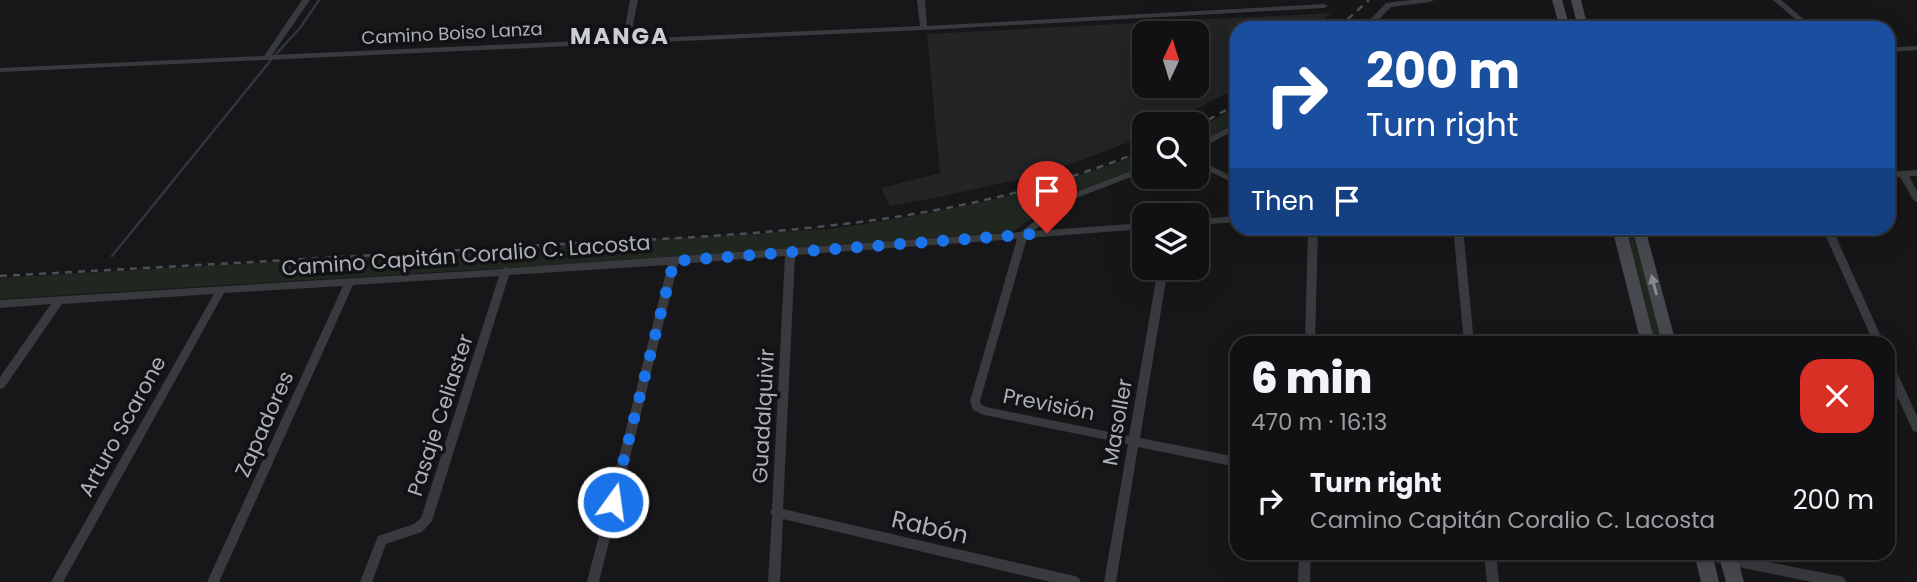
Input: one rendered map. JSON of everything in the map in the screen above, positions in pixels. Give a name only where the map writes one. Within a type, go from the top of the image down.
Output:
[{"type":"main road","points":[[1558,0],[1563,21]]},
{"type":"main road","points":[[1569,0],[1572,13],[1579,21]]},
{"type":"main road","points":[[1576,0],[1581,21]]},
{"type":"main road","points":[[1621,235],[1646,336]]},
{"type":"main road","points":[[1640,235],[1668,336]]},
{"type":"main road","points":[[1702,560],[1710,582]]},
{"type":"main road","points":[[1729,560],[1735,582]]},
{"type":"street","points":[[266,58],[306,0]]},
{"type":"street","points":[[626,41],[634,0]]},
{"type":"street","points":[[920,0],[924,28]]},
{"type":"street","points":[[1208,0],[1214,13]]},
{"type":"street","points":[[1373,21],[1384,9],[1395,3],[1430,0]]},
{"type":"street","points":[[1777,0],[1802,21]]},
{"type":"street","name":"Camino Boiso Lanza","points":[[0,70],[924,28],[1324,6]]},
{"type":"street","points":[[1895,50],[1917,48]]},
{"type":"street","points":[[1209,141],[1230,130]]},
{"type":"street","points":[[1209,168],[1230,178]]},
{"type":"street","points":[[1895,175],[1917,173]]},
{"type":"street","points":[[1023,235],[1068,198],[1132,174]]},
{"type":"street","points":[[1903,174],[1917,199]]},
{"type":"street","points":[[1209,221],[1230,220]]},
{"type":"street","name":"Camino Capitán Coralio C. Lacosta","points":[[0,304],[674,261],[1132,227]]},
{"type":"street","name":"Previsión","points":[[1023,235],[975,401],[977,407],[1230,461]]},
{"type":"street","points":[[1310,336],[1313,235]]},
{"type":"street","points":[[1459,235],[1468,336]]},
{"type":"street","points":[[1830,235],[1876,336]]},
{"type":"street","name":"Guadalquivir","points":[[774,582],[790,252]]},
{"type":"street","points":[[593,582],[674,261]]},
{"type":"street","name":"Pasaje Celiaster","points":[[366,582],[382,540],[418,528],[426,521],[506,270]]},
{"type":"street","name":"Masoller","points":[[1110,582],[1161,280]]},
{"type":"street","name":"Zapadores","points":[[213,582],[350,281]]},
{"type":"street","name":"Arturo Scarone","points":[[57,582],[221,290]]},
{"type":"street","points":[[0,386],[59,300]]},
{"type":"street","points":[[1895,379],[1917,428]]},
{"type":"street","name":"Rabón","points":[[776,512],[1075,582]]},
{"type":"street","points":[[1304,582],[1305,560]]},
{"type":"street","points":[[1491,560],[1493,582]]},
{"type":"street","points":[[1745,560],[1840,582]]},
{"type":"shaded area","points":[[1331,13],[1322,21],[1230,21],[1230,92],[1190,112],[1132,112],[1132,141],[1047,173],[939,197],[890,206],[881,188],[940,173],[927,34],[1132,23],[1132,98],[1209,98],[1209,21],[1177,21]]},
{"type":"shaded area","points":[[1230,111],[1230,127],[1209,138],[1209,122]]},
{"type":"shaded area","points":[[1132,156],[1132,170],[1068,194],[1012,232],[538,266],[0,299],[0,278],[831,229],[951,209],[1029,190]]},
{"type":"shaded area","points":[[1624,235],[1633,235],[1661,336],[1650,336]]},
{"type":"waterway","points":[[276,54],[300,28],[319,0]]},
{"type":"waterway","points":[[112,256],[271,60]]},
{"type":"railway","points":[[1346,21],[1369,0]]},
{"type":"railway","points":[[1209,119],[1230,108]]},
{"type":"railway","points":[[0,276],[698,237],[849,223],[998,197],[1071,177],[1132,154]]},
{"type":"district","name":"MANGA","points":[[620,36]]},
{"type":"route","points":[[613,502],[674,261],[1047,233]]}]
